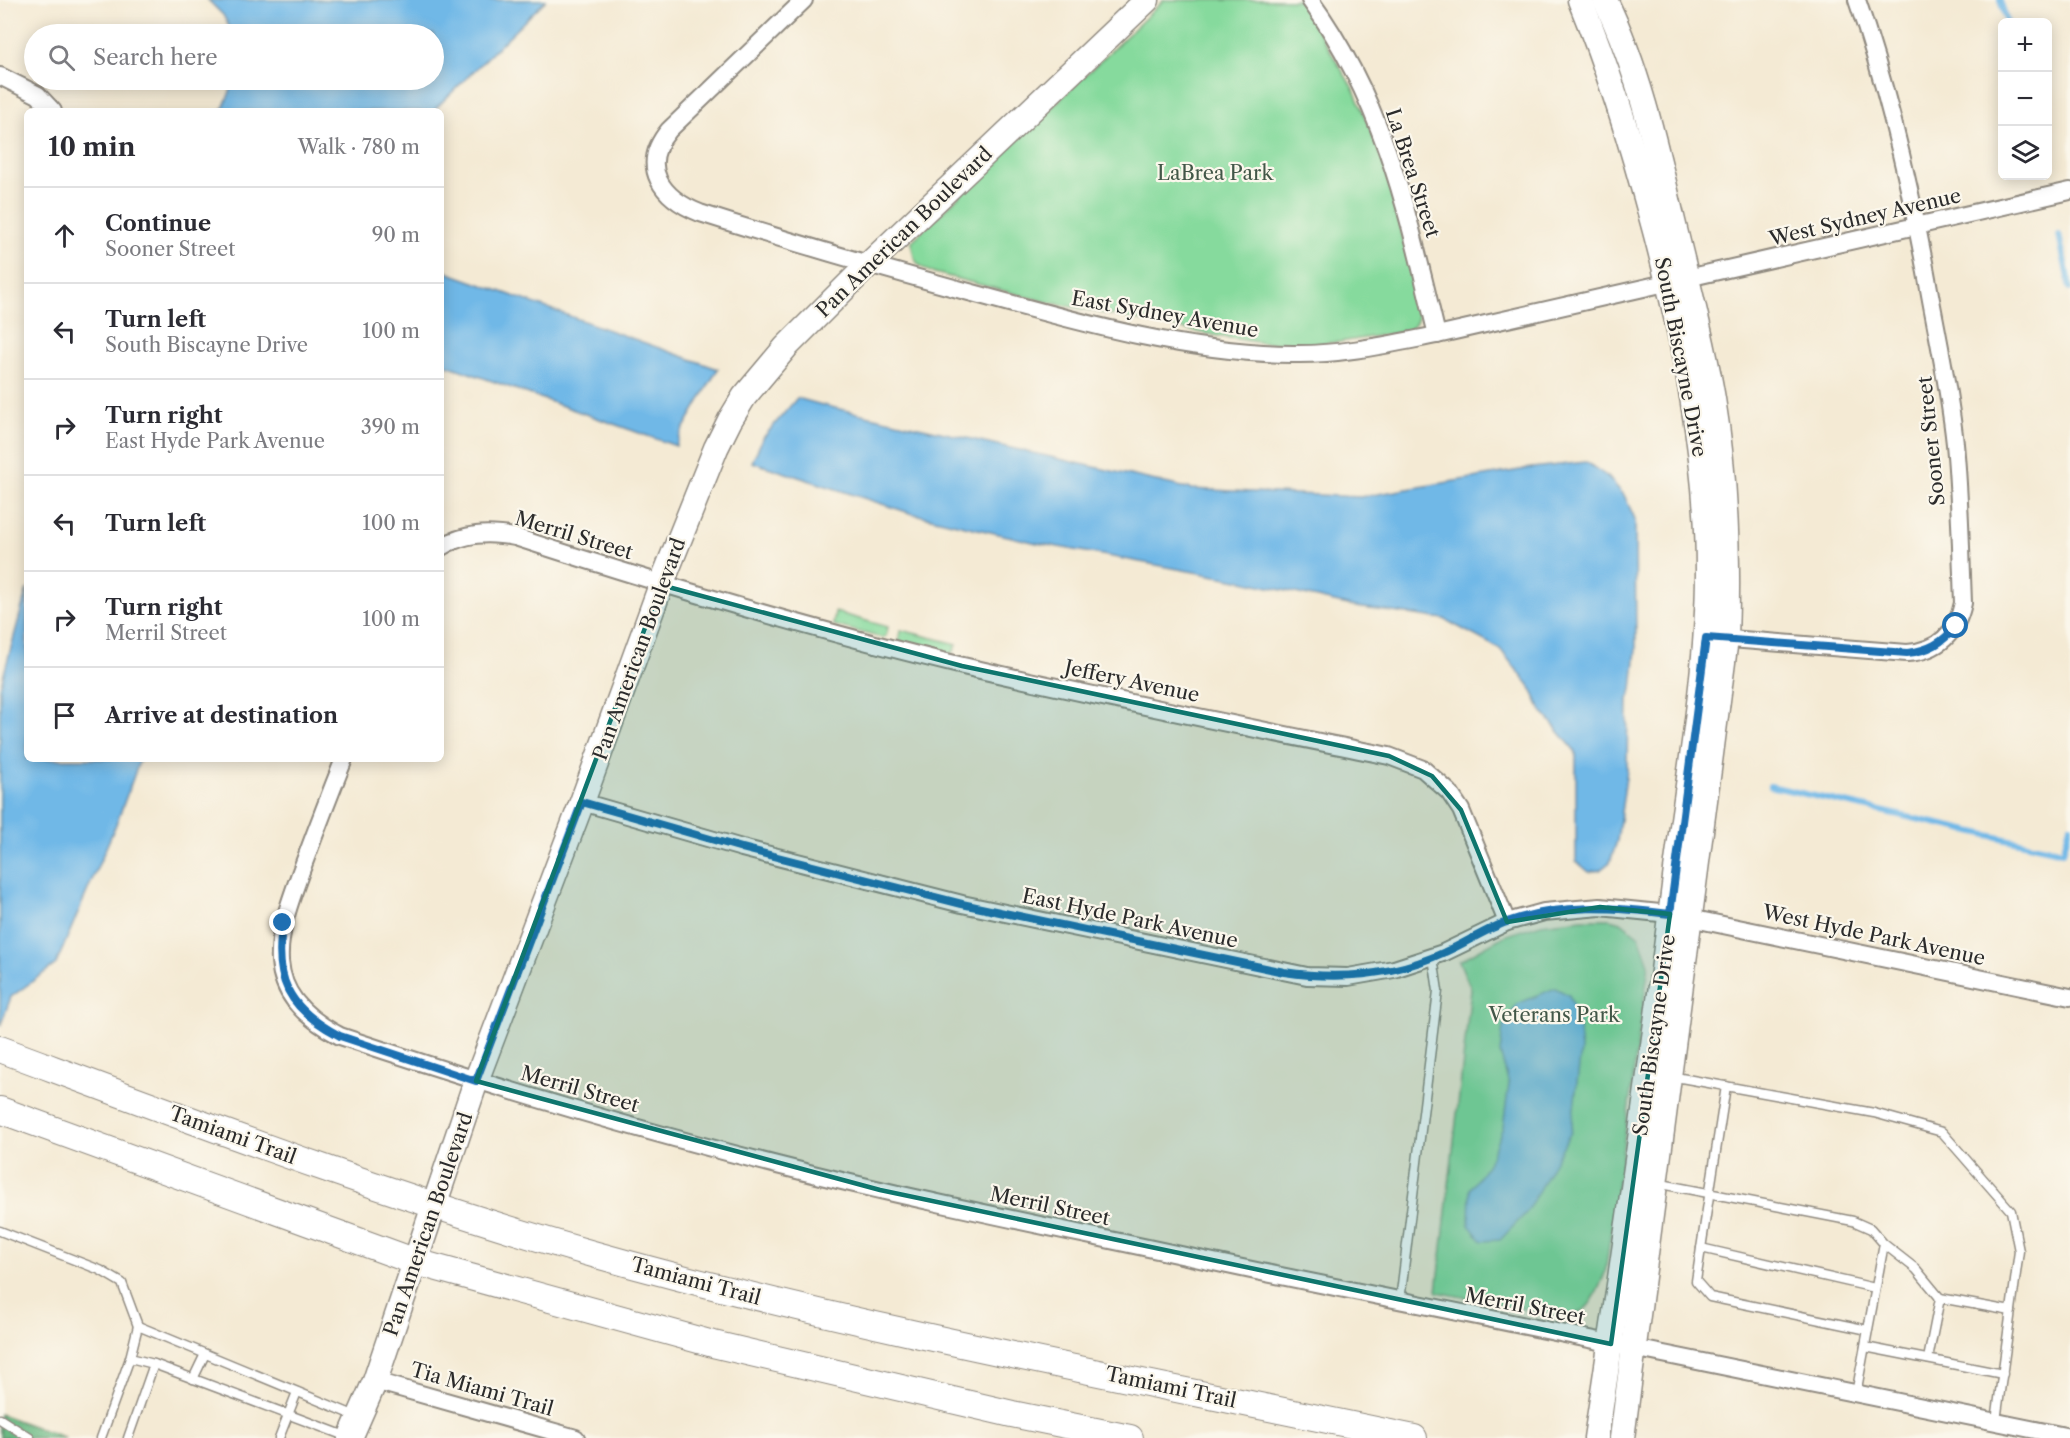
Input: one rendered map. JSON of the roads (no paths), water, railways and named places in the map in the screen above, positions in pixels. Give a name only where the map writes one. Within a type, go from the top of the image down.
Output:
[{"type":"main road","name":"Tamiami Trail","points":[[0,1049],[241,1139],[435,1206],[591,1254],[858,1322],[1414,1438]]},
{"type":"main road","points":[[0,1110],[416,1262],[724,1347],[990,1409],[1130,1438]]},
{"type":"street","name":"East Sydney Avenue","points":[[804,0],[669,130],[656,151],[657,176],[663,188],[691,209],[868,265],[1074,320],[1223,349],[1296,354],[1375,346],[1437,336],[1678,281]]},
{"type":"street","name":"Pan American Boulevard","points":[[353,1431],[375,1381],[476,1081],[582,802],[661,585],[716,448],[744,397],[786,347],[868,265],[1147,0]]},
{"type":"street","name":"La Brea Street","points":[[1310,0],[1357,78],[1386,145],[1405,203],[1437,336]]},
{"type":"street","name":"South Biscayne Drive","points":[[1580,0],[1598,44],[1678,281]]},
{"type":"street","name":"South Biscayne Drive","points":[[1605,0],[1628,55],[1642,98],[1678,281],[1701,459],[1708,568],[1716,638],[1622,1347],[1622,1438]]},
{"type":"street","name":"Sooner Street","points":[[1716,638],[1907,653],[1920,652],[1934,647],[1948,637],[1956,626],[1963,603],[1955,441],[1944,368],[1918,226],[1879,68],[1857,0]]},
{"type":"street","points":[[0,76],[24,86]]},
{"type":"street","points":[[30,90],[50,108]]},
{"type":"street","name":"West Sydney Avenue","points":[[1678,281],[2070,191]]},
{"type":"street","name":"Merril Street","points":[[444,545],[456,538],[475,534],[505,535],[661,585]]},
{"type":"street","name":"Jeffery Avenue","points":[[661,585],[972,668],[1389,756],[1411,764],[1432,776],[1449,792],[1461,810],[1507,922]]},
{"type":"street","name":"Merril Street","points":[[343,762],[283,923],[279,958],[287,988],[298,1005],[325,1028],[340,1036],[476,1081],[775,1165],[880,1190],[1400,1301],[2070,1437]]},
{"type":"street","name":"East Hyde Park Avenue","points":[[582,802],[742,848],[962,904],[1307,976],[1348,977],[1394,969],[1433,957],[1507,922],[1544,912],[1600,907],[1680,916]]},
{"type":"street","name":"South Biscayne Drive","points":[[1596,1438],[1622,1347],[1655,1183],[1670,1076],[1680,916]]},
{"type":"street","name":"West Hyde Park Avenue","points":[[1680,916],[2070,997]]},
{"type":"street","name":"Tia Miami Trail","points":[[375,1381],[542,1434],[576,1438]]},
{"type":"lane","points":[[1400,1301],[1438,991],[1433,957]]},
{"type":"lane","points":[[1670,1076],[1874,1113],[1942,1132],[2011,1211],[2019,1251],[1996,1421]]},
{"type":"lane","points":[[1726,1086],[1696,1281],[1710,1297],[1868,1330]]},
{"type":"lane","points":[[1655,1183],[1853,1221],[1871,1229],[1884,1244],[1916,1269],[1940,1298],[2011,1311]]},
{"type":"lane","points":[[0,1231],[100,1270],[122,1283],[138,1326],[130,1358],[100,1438]]},
{"type":"lane","points":[[1856,1394],[1884,1244]]},
{"type":"lane","points":[[1701,1248],[1875,1288]]},
{"type":"lane","points":[[1928,1359],[1940,1298]]},
{"type":"lane","points":[[138,1326],[297,1392],[353,1431]]},
{"type":"lane","points":[[1864,1347],[2003,1374]]},
{"type":"lane","points":[[194,1379],[205,1354]]},
{"type":"lane","points":[[130,1358],[154,1364],[288,1416],[353,1431]]},
{"type":"lane","points":[[128,1438],[154,1364]]},
{"type":"lane","points":[[279,1438],[297,1392]]},
{"type":"lane","points":[[0,1419],[30,1438]]},
{"type":"water","points":[[208,0],[546,0],[436,108],[223,108],[231,90],[444,90],[444,24],[228,24],[223,15]]},
{"type":"water","points":[[444,269],[449,273],[718,369],[682,431],[676,446],[444,364]]},
{"type":"water","points":[[797,398],[1191,489],[1360,497],[1532,468],[1586,462],[1608,477],[1624,495],[1635,519],[1636,649],[1632,690],[1628,699],[1627,770],[1617,841],[1610,862],[1600,870],[1589,872],[1576,861],[1576,752],[1541,710],[1529,685],[1500,649],[1444,619],[1356,607],[1243,581],[1037,543],[910,513],[752,462],[763,438]]},
{"type":"water","points":[[24,600],[24,762],[139,762],[117,822],[56,964],[11,997],[0,1027],[0,688]]},
{"type":"water","points":[[1555,988],[1569,995],[1578,1017],[1581,1050],[1571,1132],[1526,1213],[1500,1240],[1482,1241],[1469,1225],[1470,1189],[1488,1164],[1503,1127],[1509,1084],[1500,1053],[1503,1026],[1517,1004]]},
{"type":"waterway","points":[[2000,0],[2006,18]]},
{"type":"waterway","points":[[2059,235],[2070,288]]},
{"type":"waterway","points":[[1770,786],[2063,852],[2070,826]]},
{"type":"park label","name":"LaBrea Park","points":[[1215,173]]},
{"type":"park label","name":"Veterans Park","points":[[1554,1015]]}]
